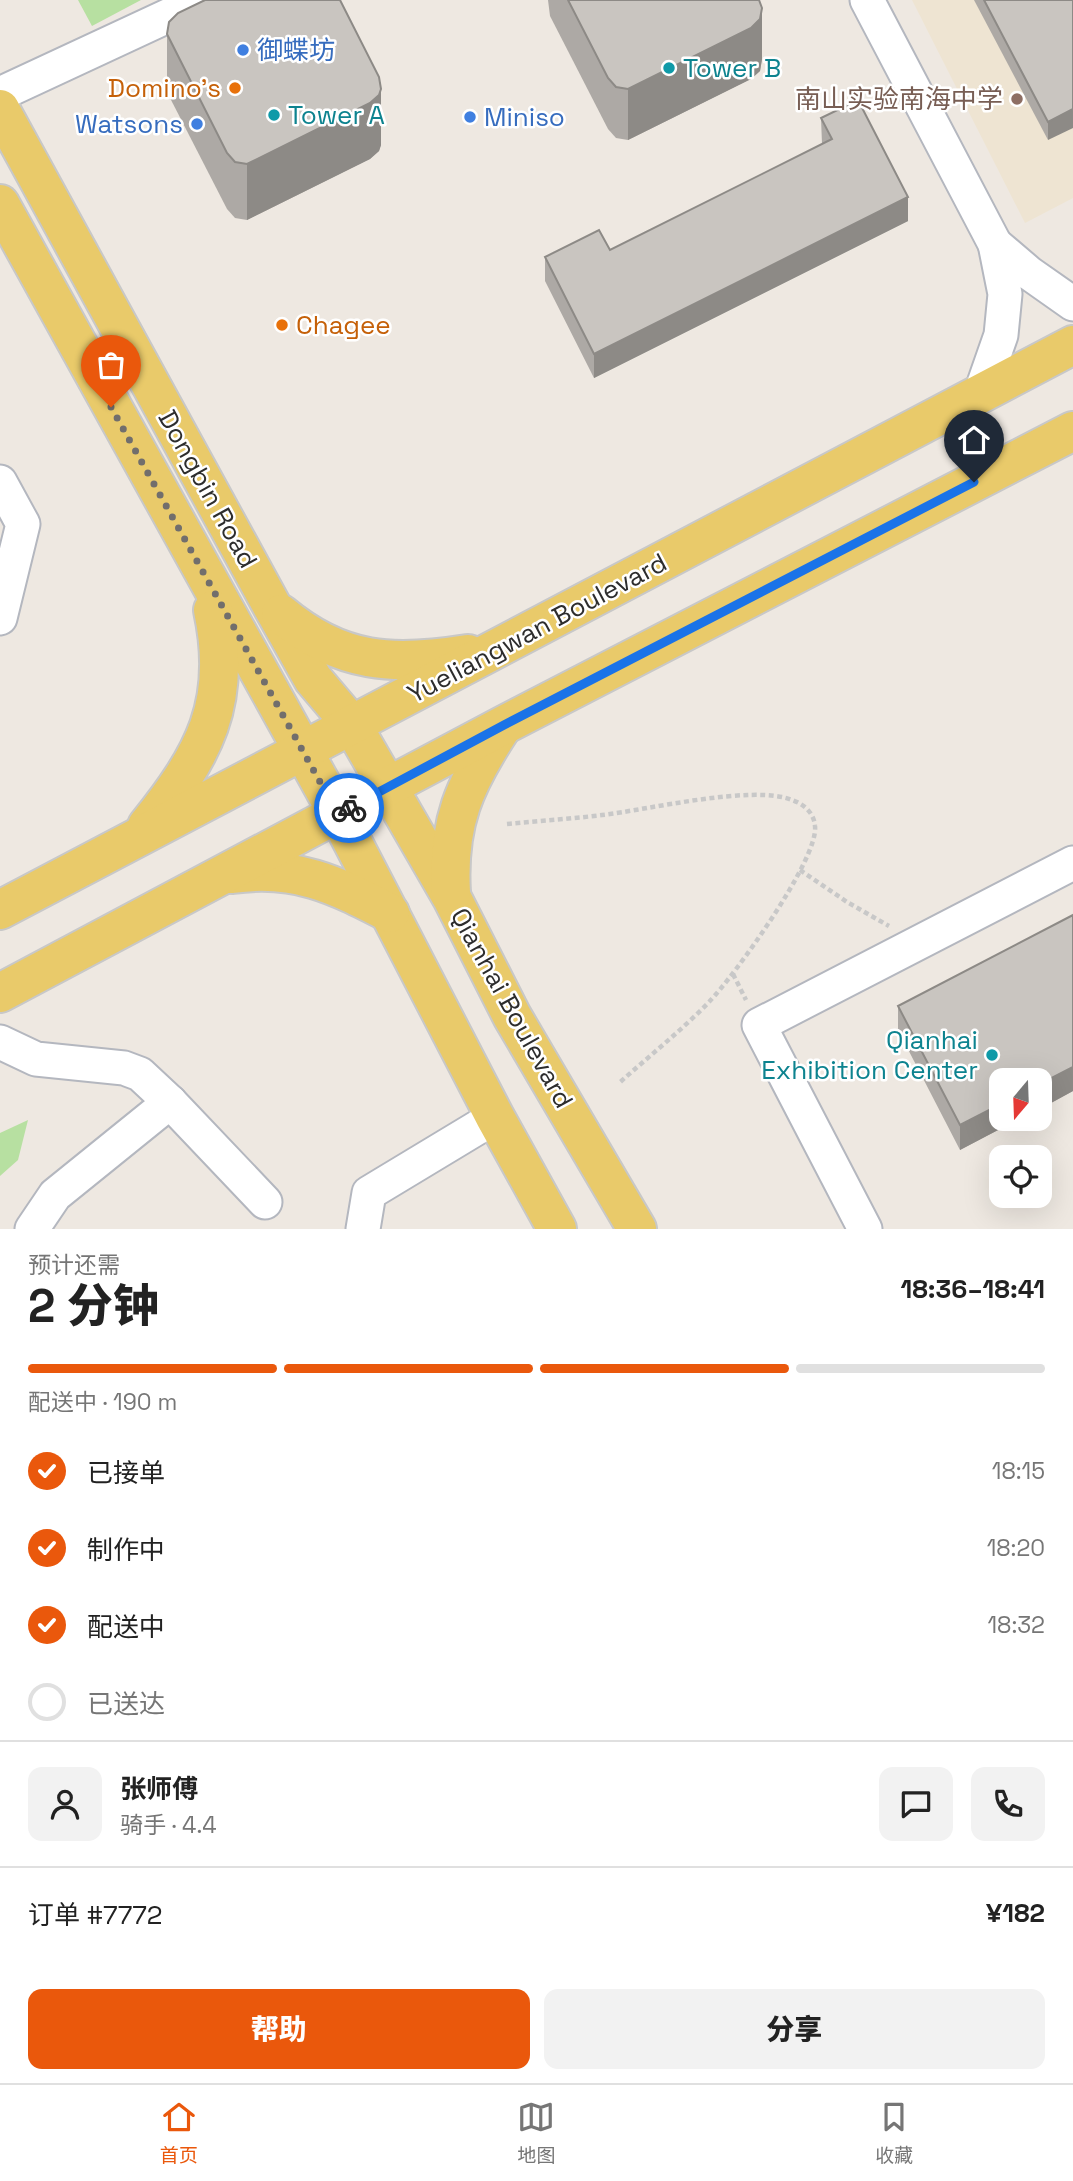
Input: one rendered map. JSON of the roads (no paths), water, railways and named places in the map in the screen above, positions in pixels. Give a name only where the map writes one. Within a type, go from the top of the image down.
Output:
[{"type":"main road","name":"Dongbin Road","points":[[0,109],[313,679],[352,726],[388,787]]},
{"type":"main road","name":"Dongbin Road","points":[[6,229],[338,814]]},
{"type":"main road","name":"Yueliangwan Boulevard","points":[[0,910],[1073,345]]},
{"type":"main road","points":[[0,993],[504,725],[1073,431]]},
{"type":"main road","points":[[139,835],[174,793],[193,764],[206,738],[215,708],[220,657],[205,577]]},
{"type":"main road","points":[[272,606],[304,633],[328,646],[370,658],[397,661],[433,660],[501,648]]},
{"type":"main road","points":[[452,898],[450,863],[458,812],[470,779],[504,725]]},
{"type":"main road","name":"Qianhai Boulevard","points":[[388,787],[452,898],[512,1016],[637,1229]]},
{"type":"main road","points":[[338,814],[495,1117],[558,1229]]},
{"type":"main road","points":[[219,876],[260,870],[289,873],[318,880],[390,913]]},
{"type":"street","points":[[0,94],[202,0]]},
{"type":"street","points":[[867,0],[995,244],[1005,294],[1004,308],[1001,335],[980,395]]},
{"type":"street","points":[[995,244],[1028,273],[1073,304]]},
{"type":"street","points":[[0,482],[23,524],[0,618]]},
{"type":"street","points":[[865,1229],[759,1025],[1073,863]]},
{"type":"street","points":[[0,1042],[36,1059],[124,1069],[139,1074],[170,1101],[265,1202]]},
{"type":"street","points":[[32,1229],[55,1195],[170,1101]]},
{"type":"street","points":[[363,1229],[369,1193],[495,1117]]},
{"type":"place","name":"御蝶坊","points":[[243,50]]},
{"type":"place","name":"Tower B","points":[[669,68]]},
{"type":"place","name":"Domino's","points":[[235,88]]},
{"type":"place","name":"南山实验南海中学","points":[[1017,99]]},
{"type":"place","name":"Tower A","points":[[274,115]]},
{"type":"place","name":"Miniso","points":[[470,117]]},
{"type":"place","name":"Watsons","points":[[197,124]]},
{"type":"place","name":"Chagee","points":[[282,325]]},
{"type":"place","name":"Qianhai Exhibition Center","points":[[992,1055]]}]
